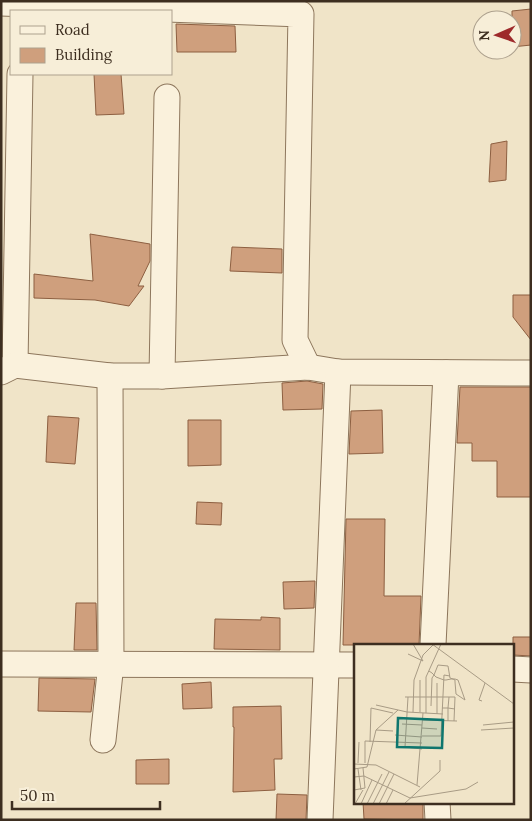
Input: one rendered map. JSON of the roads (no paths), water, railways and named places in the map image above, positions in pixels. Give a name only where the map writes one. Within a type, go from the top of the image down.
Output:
[{"type":"street","points":[[16,5],[301,14],[295,340],[308,367]]},
{"type":"street","points":[[20,75],[8,368],[110,376],[162,376],[308,367],[338,372],[531,373]]},
{"type":"street","points":[[162,376],[167,97]]},
{"type":"street","points":[[320,820],[338,372]]},
{"type":"street","points":[[433,644],[446,373]]},
{"type":"street","points":[[103,740],[111,663],[110,376]]},
{"type":"street","points":[[1,664],[354,664]]},
{"type":"street","points":[[514,669],[531,670]]},
{"type":"street","points":[[437,804],[438,820]]}]
